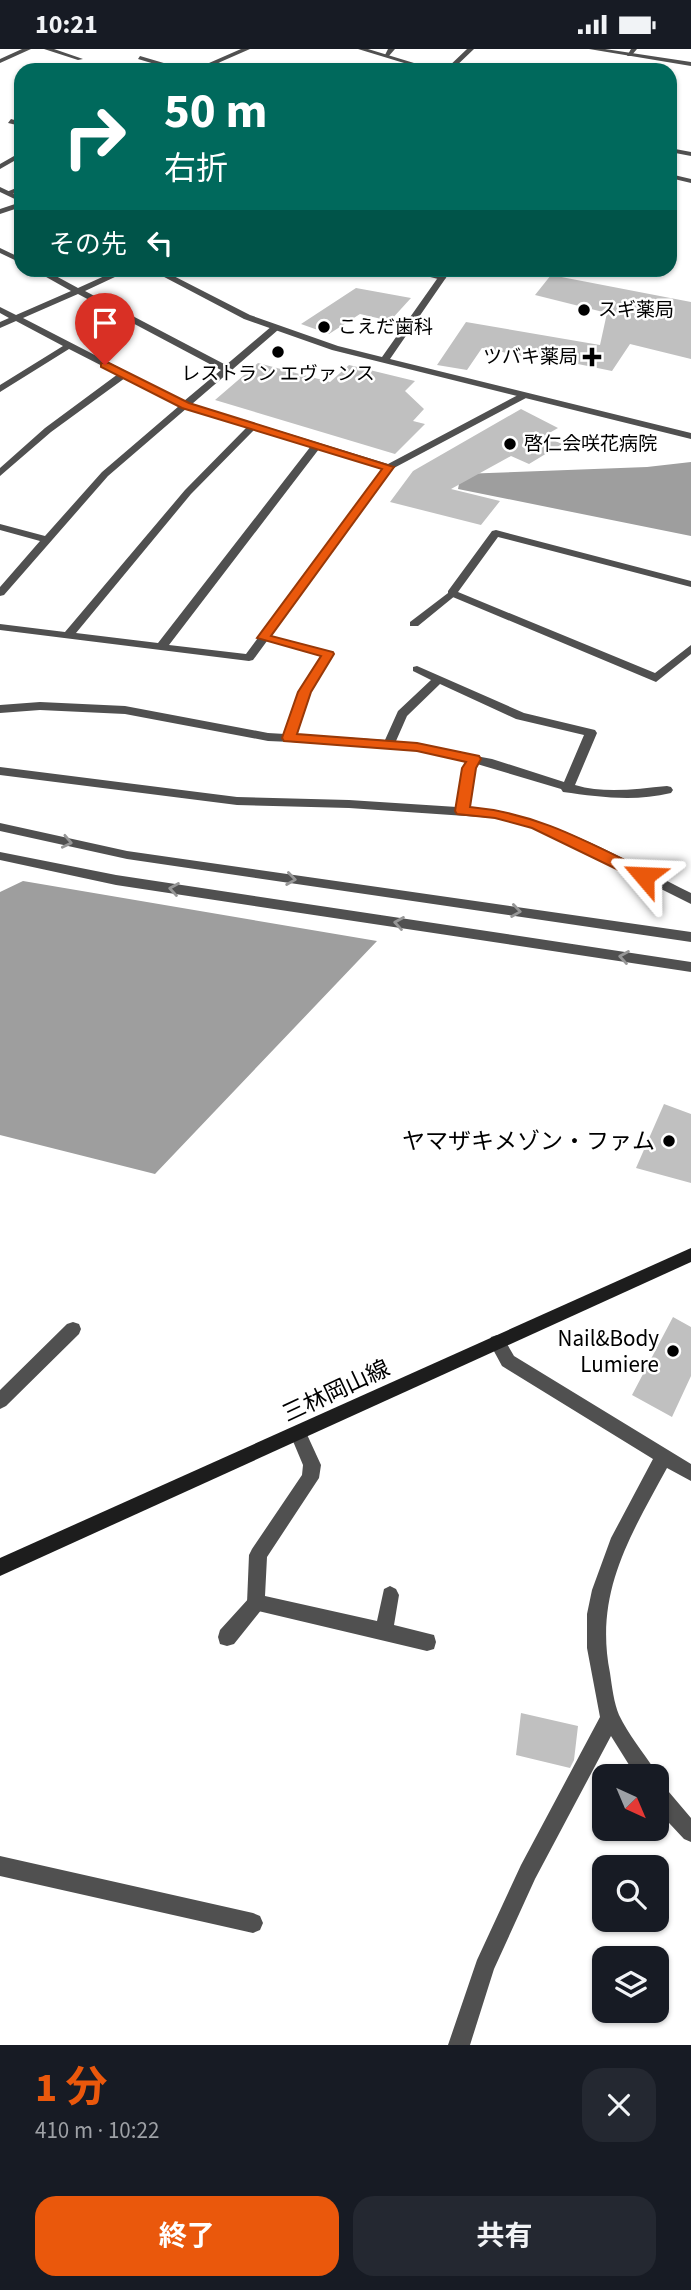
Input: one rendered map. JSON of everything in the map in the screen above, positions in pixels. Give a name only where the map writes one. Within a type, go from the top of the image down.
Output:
[{"type":"main road","name":"三林岡山線","points":[[0,1567],[691,1255]]},
{"type":"street","points":[[0,61],[28,49]]},
{"type":"street","points":[[47,49],[80,59]]},
{"type":"street","points":[[215,63],[247,49]]},
{"type":"street","points":[[361,49],[410,63]]},
{"type":"street","points":[[386,56],[392,49]]},
{"type":"street","points":[[456,63],[471,49]]},
{"type":"street","points":[[592,49],[631,52],[691,64]]},
{"type":"street","points":[[140,58],[158,63]]},
{"type":"street","points":[[51,277],[229,370]]},
{"type":"street","points":[[0,325],[109,277]]},
{"type":"street","points":[[169,277],[247,317],[335,348],[691,436]]},
{"type":"street","points":[[384,361],[443,277]]},
{"type":"street","points":[[0,310],[185,405],[389,467]]},
{"type":"street","points":[[0,593],[6,579],[47,540],[105,474],[275,328]]},
{"type":"street","points":[[0,389],[68,346]]},
{"type":"street","points":[[0,473],[48,430],[124,375]]},
{"type":"street","points":[[0,627],[248,658],[389,467],[523,396]]},
{"type":"street","points":[[67,637],[188,492],[253,426]]},
{"type":"street","points":[[161,647],[316,446]]},
{"type":"street","points":[[0,527],[47,540]]},
{"type":"street","points":[[414,624],[452,593],[496,533],[691,584]]},
{"type":"street","points":[[452,593],[656,678],[691,648]]},
{"type":"street","points":[[264,638],[328,654],[304,692],[289,738]]},
{"type":"street","points":[[417,669],[520,716],[591,733],[567,789]]},
{"type":"street","points":[[389,744],[402,714],[439,679]]},
{"type":"street","points":[[0,709],[40,706],[113,709],[166,716],[234,732],[389,744],[474,759],[567,789],[618,795],[667,790]]},
{"type":"street","points":[[462,811],[469,768],[474,759]]},
{"type":"street","points":[[0,771],[237,801],[495,814],[536,824],[691,899]]},
{"type":"street","points":[[0,827],[127,855],[691,937]]},
{"type":"street","points":[[0,856],[116,880],[691,967]]},
{"type":"street","points":[[0,1401],[73,1329]]},
{"type":"street","points":[[497,1342],[508,1361],[691,1473]]},
{"type":"street","points":[[227,1637],[256,1603],[258,1555],[310,1478],[312,1465],[298,1434]]},
{"type":"street","points":[[639,1764],[610,1718],[595,1635],[599,1599],[610,1565],[664,1457]]},
{"type":"street","points":[[384,1632],[390,1595]]},
{"type":"street","points":[[256,1603],[427,1642]]},
{"type":"street","points":[[459,2045],[484,1967],[528,1872],[610,1718]]},
{"type":"street","points":[[669,1810],[691,1832]]},
{"type":"street","points":[[0,1866],[253,1923]]},
{"type":"shaded area","points":[[691,462],[691,536],[458,489],[461,474],[647,467]]},
{"type":"shaded area","points":[[23,881],[377,941],[155,1174],[0,1135],[0,892]]},
{"type":"building","points":[[549,277],[561,277],[691,302],[691,359],[630,344],[612,371],[534,355],[532,358],[482,348],[467,370],[437,365],[466,322],[600,345],[607,313],[535,295]]},
{"type":"building","points":[[356,288],[411,298],[390,321],[360,314],[329,334],[301,324]]},
{"type":"building","points":[[258,363],[330,382],[349,365],[415,381],[405,391],[424,409],[413,421],[425,424],[395,454],[215,400]]},
{"type":"building","points":[[521,409],[558,428],[544,436],[562,444],[529,464],[511,456],[451,489],[500,501],[481,525],[390,502],[413,471]]},
{"type":"building","name":"ヤマザキメゾン・ファム","points":[[664,1104],[691,1114],[691,1183],[636,1168]]},
{"type":"building","name":"Nail&Body Lumiere","points":[[673,1317],[691,1327],[691,1376],[672,1417],[632,1395]]},
{"type":"building","points":[[521,1713],[578,1726],[574,1760],[570,1768],[516,1755]]},
{"type":"place","name":"スギ薬局","points":[[584,310]]},
{"type":"place","name":"こえだ歯科","points":[[324,327]]},
{"type":"place","name":"レストラン エヴァンス","points":[[278,352]]},
{"type":"place","name":"ツバキ薬局","points":[[592,357]]},
{"type":"place","name":"啓仁会咲花病院","points":[[510,444]]},
{"type":"place","name":"ヤマザキメゾン・ファム","points":[[669,1141]]},
{"type":"place","name":"Nail&Body Lumiere","points":[[673,1351]]},
{"type":"route","points":[[105,365],[185,405],[389,467],[264,638],[328,654],[304,692],[289,738],[417,747],[474,759],[469,768],[462,811],[513,817],[536,824],[644,876]]}]
